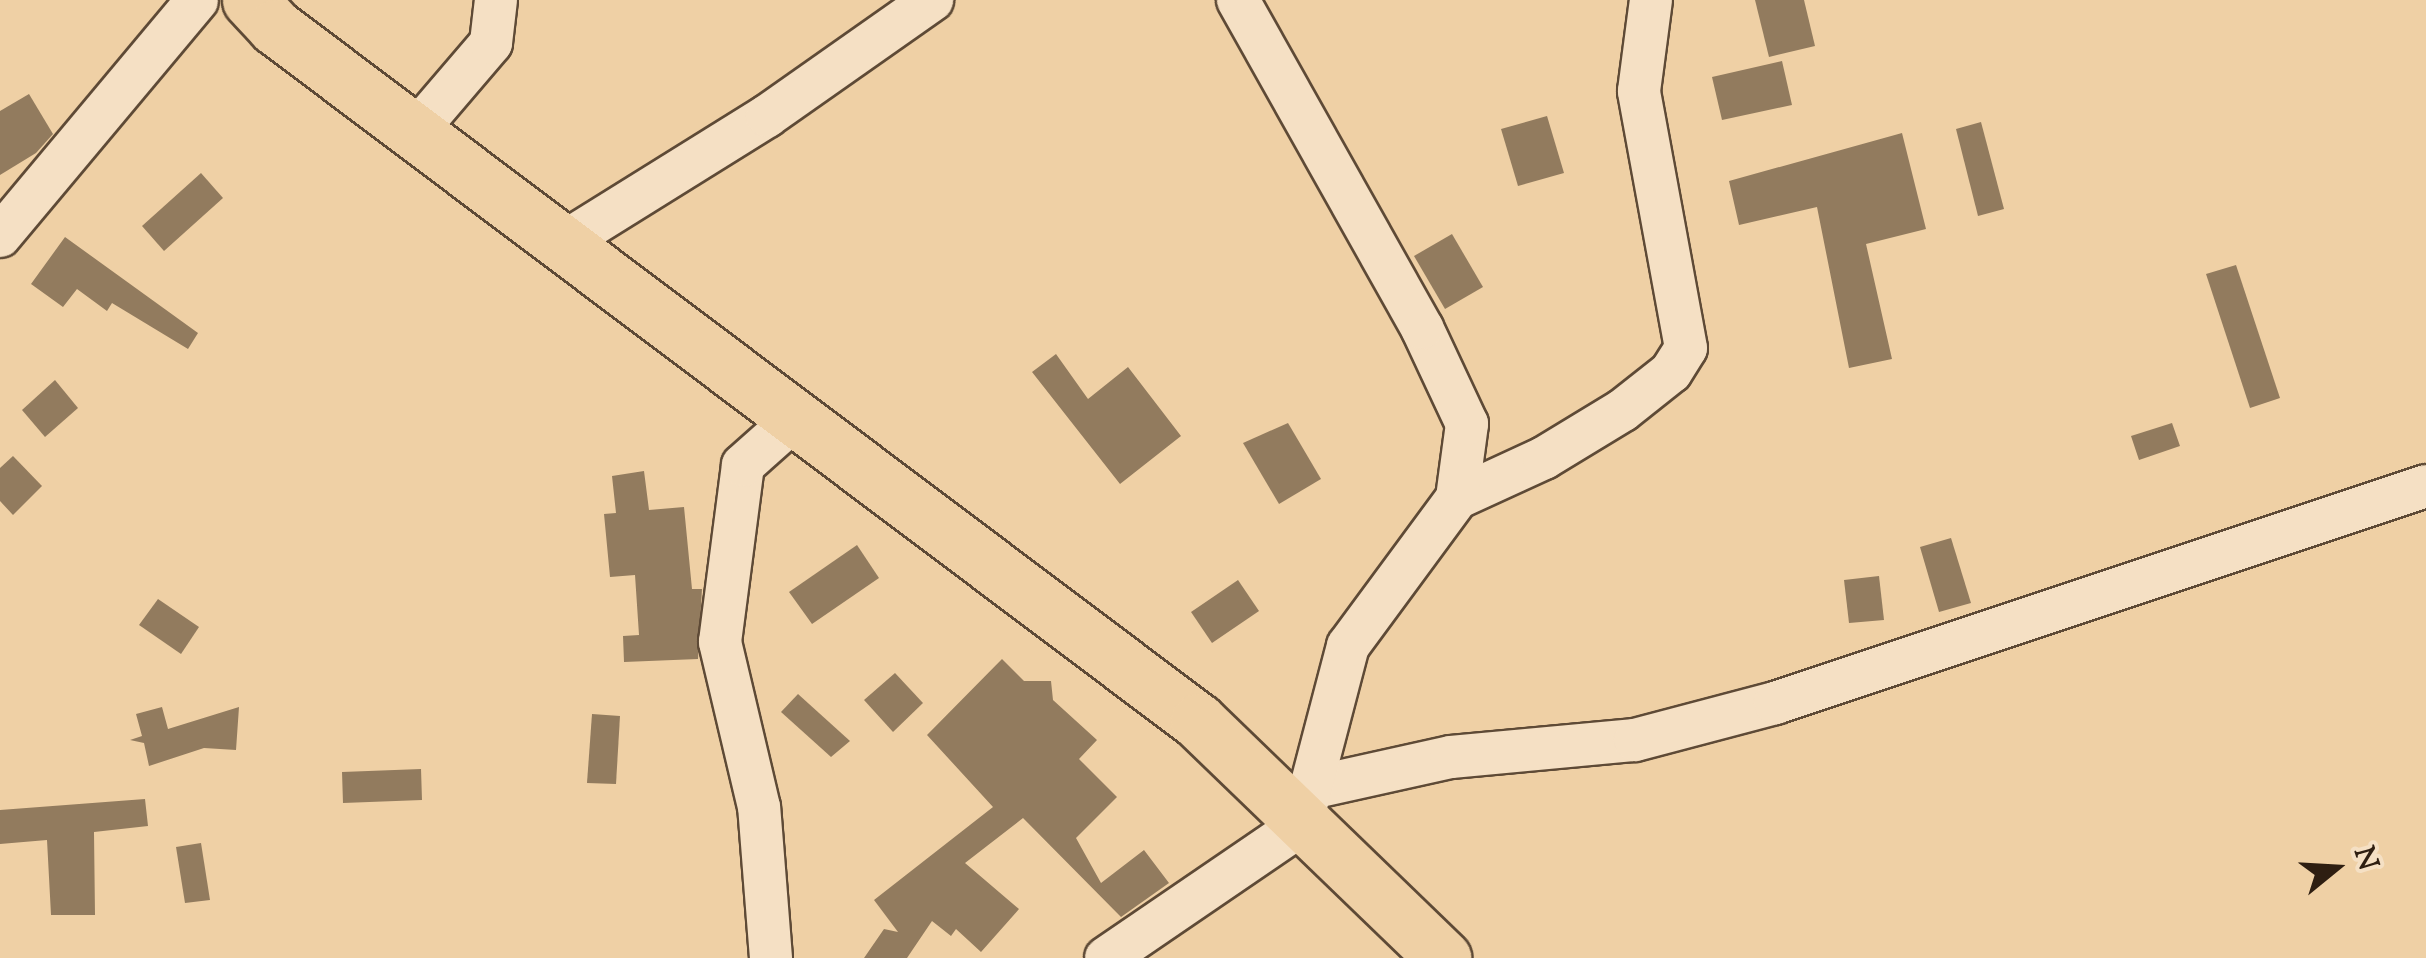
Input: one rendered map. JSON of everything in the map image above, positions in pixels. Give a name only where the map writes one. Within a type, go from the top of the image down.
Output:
[{"type":"main road","points":[[250,0],[415,132],[1306,806],[1443,958]]},
{"type":"street","points":[[2,230],[197,0]]},
{"type":"street","points":[[415,132],[491,43],[496,0]]},
{"type":"street","points":[[563,243],[767,116],[932,0]]},
{"type":"street","points":[[1238,0],[1422,328],[1467,424],[1457,498],[1348,646],[1306,806]]},
{"type":"street","points":[[1457,498],[1544,458],[1623,410],[1671,372],[1686,348],[1639,91],[1652,0]]},
{"type":"street","points":[[770,958],[759,806],[720,642],[743,465],[796,418]]},
{"type":"street","points":[[1106,958],[1306,806],[1451,757],[1635,740],[1776,702],[2426,486]]},
{"type":"building","points":[[1755,0],[1804,0],[1815,46],[1769,57]]},
{"type":"building","points":[[1782,61],[1792,105],[1722,120],[1712,77]]},
{"type":"building","points":[[29,94],[53,134],[36,153],[0,175],[0,111]]},
{"type":"building","points":[[1547,116],[1564,173],[1518,186],[1501,129]]},
{"type":"building","points":[[1981,122],[2004,209],[1978,216],[1956,129]]},
{"type":"building","points":[[1902,133],[1926,229],[1866,244],[1892,359],[1849,368],[1817,207],[1739,225],[1729,181]]},
{"type":"building","points":[[201,173],[223,198],[164,251],[142,226]]},
{"type":"building","points":[[1452,234],[1483,287],[1445,309],[1414,256]]},
{"type":"building","points":[[65,237],[198,333],[188,349],[112,303],[107,311],[77,289],[63,307],[31,284]]},
{"type":"building","points":[[2236,265],[2280,398],[2250,408],[2206,274]]},
{"type":"building","points":[[1056,354],[1088,399],[1128,367],[1181,436],[1120,484],[1032,372]]},
{"type":"building","points":[[55,380],[78,408],[45,437],[22,410]]},
{"type":"building","points":[[1288,423],[1321,479],[1279,504],[1243,443]]},
{"type":"building","points":[[2172,423],[2180,446],[2139,460],[2131,436]]},
{"type":"building","points":[[13,456],[42,486],[13,515],[0,501],[0,468]]},
{"type":"building","points":[[644,471],[649,510],[684,507],[692,589],[702,589],[698,659],[624,662],[623,636],[639,635],[635,575],[610,577],[604,514],[616,513],[612,476]]},
{"type":"building","points":[[1951,538],[1971,603],[1939,612],[1920,547]]},
{"type":"building","points":[[857,545],[879,578],[812,624],[789,592]]},
{"type":"building","points":[[1879,576],[1884,620],[1849,623],[1844,580]]},
{"type":"building","points":[[1238,580],[1259,611],[1212,643],[1191,612]]},
{"type":"building","points":[[158,599],[199,627],[181,654],[139,625]]},
{"type":"building","points":[[1002,659],[1024,681],[1051,681],[1053,700],[1097,740],[1079,759],[1117,797],[1076,838],[1101,883],[1144,850],[1169,883],[1121,917],[1023,818],[965,863],[1019,909],[981,952],[956,929],[951,936],[932,921],[907,958],[864,958],[884,929],[898,932],[874,900],[993,807],[927,735]]},
{"type":"building","points":[[895,673],[923,703],[893,732],[864,700]]},
{"type":"building","points":[[798,694],[850,741],[831,757],[781,712]]},
{"type":"building","points":[[162,707],[168,729],[239,707],[236,750],[204,748],[149,766],[144,743],[130,740],[142,736],[136,714]]},
{"type":"building","points":[[592,714],[620,716],[616,784],[587,783]]},
{"type":"building","points":[[421,769],[422,800],[343,803],[342,772]]},
{"type":"building","points":[[145,799],[148,826],[94,832],[95,915],[51,915],[47,840],[0,844],[0,810]]},
{"type":"building","points":[[201,843],[210,900],[185,903],[176,847]]}]
